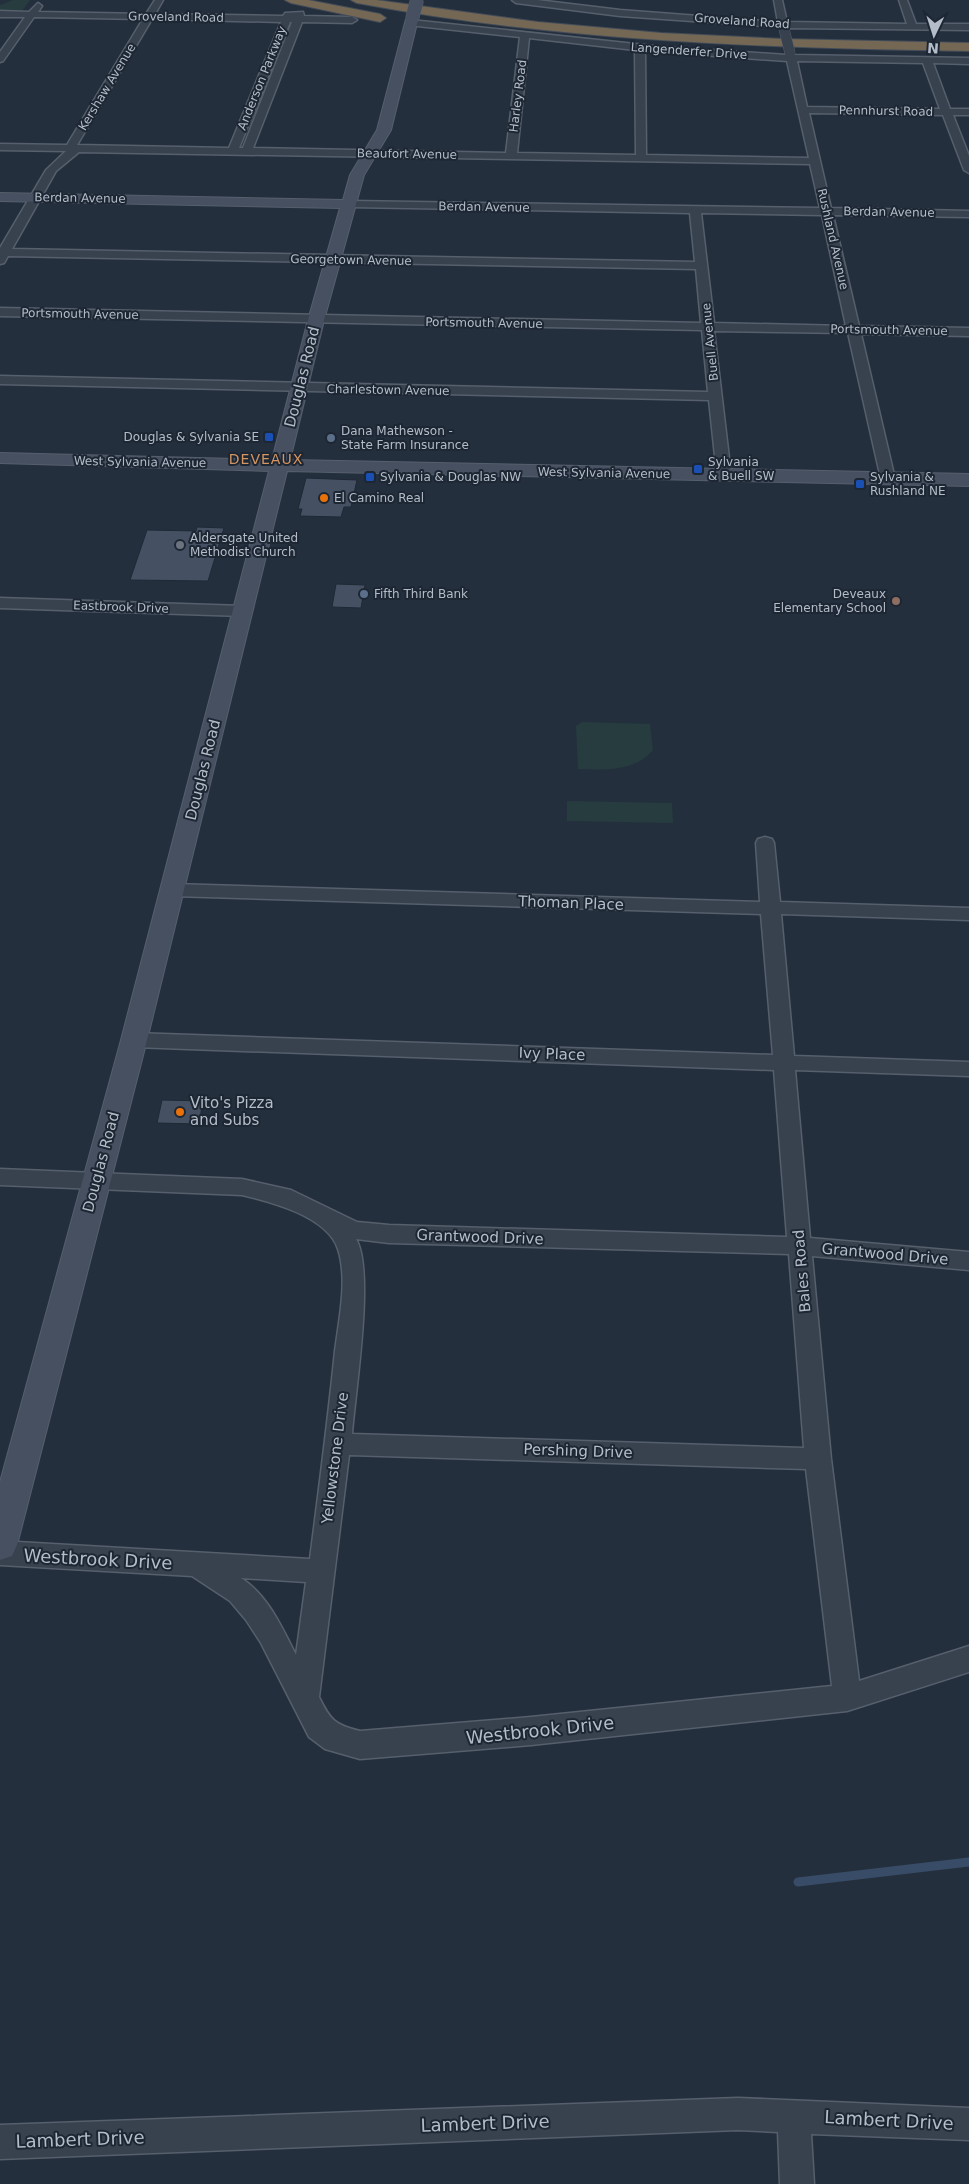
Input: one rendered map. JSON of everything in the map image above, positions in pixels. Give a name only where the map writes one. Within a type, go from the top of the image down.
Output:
[{"type":"highway","points":[[291,0],[341,12],[404,21]]},
{"type":"highway","points":[[357,0],[508,22],[645,35],[808,44],[969,47]]},
{"type":"highway","points":[[405,0],[554,20],[687,32],[844,39],[969,40]]},
{"type":"street","points":[[0,58],[27,14],[32,0]]},
{"type":"street","points":[[0,44],[42,0]]},
{"type":"street","name":"Kershaw Avenue","points":[[2,255],[56,162],[80,147],[159,0]]},
{"type":"street","points":[[159,21],[171,0]]},
{"type":"street","name":"Douglas Road","points":[[0,1545],[173,890],[316,320],[357,175],[384,130],[404,21],[417,0]]},
{"type":"street","name":"Groveland Road","points":[[516,0],[652,12],[784,27],[969,28]]},
{"type":"street","name":"Rushland Avenue","points":[[778,0],[888,479]]},
{"type":"street","points":[[903,0],[912,27]]},
{"type":"street","name":"Anderson Parkway","points":[[233,150],[286,19],[288,15],[296,13],[301,15],[247,151]]},
{"type":"street","name":"Groveland Road","points":[[0,14],[150,16],[159,21],[286,19]]},
{"type":"street","points":[[299,19],[352,20]]},
{"type":"street","name":"Langenderfer Drive","points":[[404,21],[525,37],[654,49],[927,61],[969,61]]},
{"type":"street","name":"Harley Road","points":[[512,156],[525,37]]},
{"type":"street","points":[[640,48],[641,158]]},
{"type":"street","points":[[654,49],[654,61]]},
{"type":"street","points":[[927,61],[969,170]]},
{"type":"street","name":"Pennhurst Road","points":[[803,110],[969,112]]},
{"type":"street","points":[[654,146],[654,158]]},
{"type":"street","name":"Beaufort Avenue","points":[[0,147],[815,161]]},
{"type":"street","name":"Berdan Avenue","points":[[0,196],[969,214]]},
{"type":"street","name":"Buell Avenue","points":[[695,210],[724,475]]},
{"type":"street","name":"Georgetown Avenue","points":[[2,255],[702,266]]},
{"type":"street","name":"Portsmouth Avenue","points":[[0,312],[969,332]]},
{"type":"street","name":"Charlestown Avenue","points":[[0,380],[716,396]]},
{"type":"street","name":"West Sylvania Avenue","points":[[0,458],[969,480]]},
{"type":"street","name":"Eastbrook Drive","points":[[0,604],[243,611]]},
{"type":"street","points":[[0,617],[32,604]]},
{"type":"street","name":"Bales Road","points":[[765,843],[818,1458],[847,1698]]},
{"type":"street","name":"Thoman Place","points":[[173,890],[969,914]]},
{"type":"street","name":"Ivy Place","points":[[134,1040],[969,1069]]},
{"type":"street","name":"Grantwood Drive","points":[[0,1177],[227,1186],[258,1190],[295,1201],[331,1221],[355,1230],[389,1234],[800,1246],[969,1261]]},
{"type":"street","name":"Yellowstone Drive","points":[[304,1701],[338,1444],[354,1272],[349,1246],[331,1221]]},
{"type":"street","name":"Pershing Drive","points":[[338,1444],[818,1458]]},
{"type":"street","name":"Westbrook Drive","points":[[0,1553],[320,1571]]},
{"type":"street","name":"Westbrook Drive","points":[[196,1564],[240,1592],[256,1611],[271,1634],[304,1701],[320,1727],[336,1739],[360,1745],[512,1733],[847,1698],[969,1659]]},
{"type":"street","name":"Lambert Drive","points":[[0,2142],[738,2114],[969,2124]]},
{"type":"street","points":[[794,2116],[797,2184]]},
{"type":"green space","points":[[13,0],[30,0],[20,14],[0,13],[0,5]]},
{"type":"green space","points":[[582,722],[650,724],[653,750],[646,757],[628,766],[598,770],[578,769],[576,726]]},
{"type":"green space","points":[[567,801],[672,803],[673,823],[567,821]]},
{"type":"building","name":"El Camino Real","points":[[306,478],[357,480],[351,507],[344,507],[341,517],[300,516],[302,509],[298,509]]},
{"type":"building","name":"Aldersgate United Methodist Church","points":[[197,527],[224,528],[208,581],[130,580],[147,530],[196,531]]},
{"type":"building","name":"Fifth Third Bank","points":[[336,584],[365,585],[361,608],[332,607]]},
{"type":"building","name":"Vito's Pizza and Subs","points":[[162,1100],[203,1101],[199,1124],[157,1123]]},
{"type":"waterway","points":[[798,1882],[969,1862]]},
{"type":"place","name":"Douglas & Sylvania SE","points":[[269,437]]},
{"type":"place","name":"Dana Mathewson - State Farm Insurance","points":[[331,438]]},
{"type":"place","name":"Sylvania & Buell SW","points":[[698,469]]},
{"type":"place","name":"Sylvania & Douglas NW","points":[[370,477]]},
{"type":"place","name":"Sylvania & Rushland NE","points":[[860,484]]},
{"type":"place","name":"El Camino Real","points":[[324,498]]},
{"type":"place","name":"Aldersgate United Methodist Church","points":[[180,545]]},
{"type":"place","name":"Fifth Third Bank","points":[[364,594]]},
{"type":"place","name":"Deveaux Elementary School","points":[[896,601]]},
{"type":"place","name":"Vito's Pizza and Subs","points":[[180,1112]]},
{"type":"district","name":"DEVEAUX","points":[[266,459]]}]
